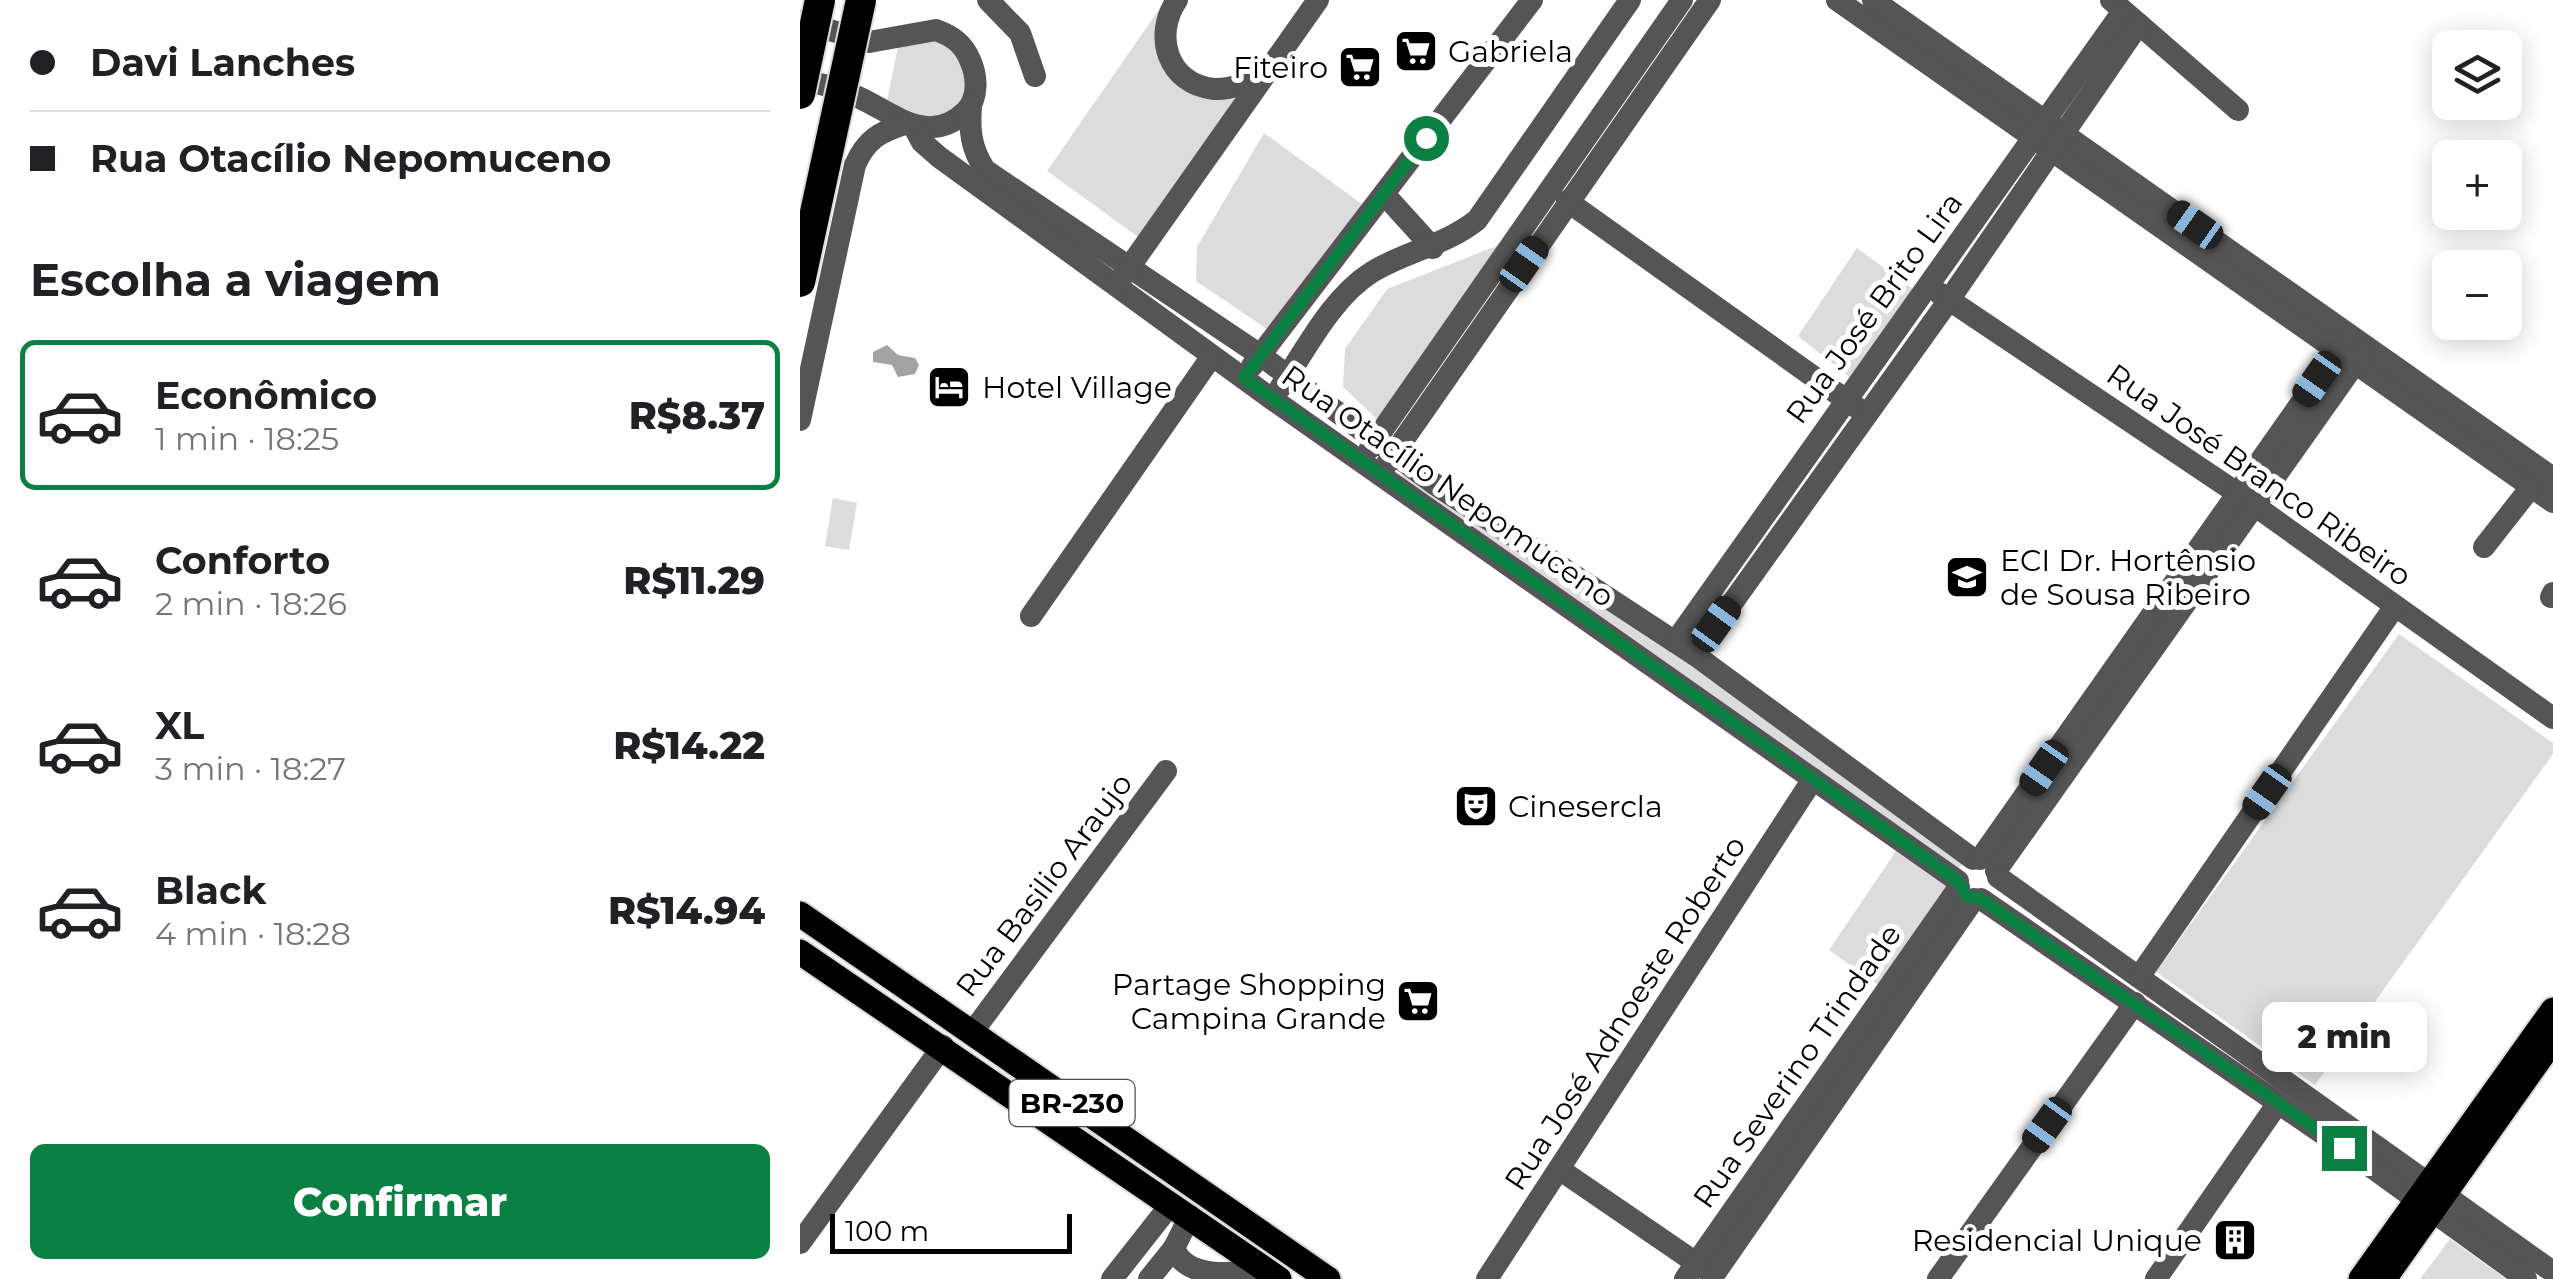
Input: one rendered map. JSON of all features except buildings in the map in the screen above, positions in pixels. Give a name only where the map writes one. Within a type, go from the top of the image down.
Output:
[{"type":"highway","points":[[800,94],[820,0]]},
{"type":"highway","points":[[800,282],[861,0]]},
{"type":"main road","name":"BR-230","points":[[800,914],[1328,1279]]},
{"type":"main road","name":"BR-230","points":[[800,952],[1270,1272]]},
{"type":"main road","points":[[2384,1279],[2429,1196],[2553,1010]]},
{"type":"main road","points":[[2361,1279],[2553,1040]]},
{"type":"street","points":[[988,0],[1020,32],[1035,76]]},
{"type":"street","points":[[1177,0],[1168,13],[1164,41],[1174,69],[1184,79],[1214,89],[1244,84],[1267,73]]},
{"type":"street","points":[[1122,276],[1318,0]]},
{"type":"street","points":[[1244,378],[1532,0]]},
{"type":"street","points":[[1272,399],[1343,296],[1372,272],[1433,248],[1477,220],[1630,0]]},
{"type":"street","points":[[1371,468],[1682,0]]},
{"type":"street","points":[[1384,446],[1567,201],[1710,0]]},
{"type":"street","points":[[1836,0],[2047,135],[2542,482],[2553,502]]},
{"type":"street","points":[[1872,0],[2047,135]]},
{"type":"street","points":[[2124,12],[2238,110]]},
{"type":"street","name":"Rua José Brito Lira","points":[[1685,648],[1867,414],[1949,300],[2124,12]]},
{"type":"street","name":"Rua Otacílio Nepomuceno","points":[[800,21],[869,42],[920,31],[950,36],[971,62],[976,83],[969,130],[974,152],[1012,198]]},
{"type":"street","name":"Rua Otacílio Nepomuceno","points":[[800,80],[854,95],[910,126],[940,157],[1012,198],[1122,276],[1260,355],[1384,446],[1685,648],[2139,977],[2429,1196],[2526,1279]]},
{"type":"street","points":[[800,420],[855,165],[864,145],[878,133],[945,124],[972,106]]},
{"type":"street","name":"Rua José Brito Lira","points":[[1685,648],[1845,400],[1928,286],[2047,135]]},
{"type":"street","points":[[1384,194],[1433,248]]},
{"type":"street","points":[[1567,201],[1867,414]]},
{"type":"street","name":"Rua Otacílio Nepomuceno","points":[[1122,276],[1212,356],[1968,892],[2278,1103],[2553,1272]]},
{"type":"street","name":"Rua José Branco Ribeiro","points":[[1928,286],[2245,499],[2553,718]]},
{"type":"street","points":[[1987,867],[1963,865],[1968,892],[1992,894],[1987,867],[2352,349]]},
{"type":"street","points":[[1031,616],[1212,356]]},
{"type":"street","points":[[2484,547],[2542,482]]},
{"type":"street","points":[[2139,977],[2395,606]]},
{"type":"street","name":"Rua Basilio Araujo","points":[[971,1034],[1166,771]]},
{"type":"street","name":"Rua José Adnoeste Roberto","points":[[1487,1279],[1813,779]]},
{"type":"street","name":"Rua Severino Trindade","points":[[1705,1275],[1968,892]]},
{"type":"street","points":[[1938,1279],[2135,1003]]},
{"type":"street","points":[[800,1243],[943,1046]]},
{"type":"street","points":[[2156,1279],[2278,1103]]},
{"type":"street","points":[[1559,1169],[1705,1275]]},
{"type":"street","points":[[1180,1210],[1176,1256],[1197,1271],[1227,1279],[1270,1272]]},
{"type":"street","points":[[1112,1279],[1180,1210]]},
{"type":"street","points":[[1149,1279],[1174,1248]]},
{"type":"shaded area","points":[[1160,8],[1158,44],[1172,75],[1251,88],[1141,239],[1047,171]]},
{"type":"shaded area","points":[[931,36],[958,56],[964,71],[962,105],[932,122],[886,106],[898,47]]},
{"type":"shaded area","points":[[1264,133],[1366,207],[1271,332],[1196,281],[1197,247]]},
{"type":"shaded area","points":[[1507,242],[1380,422],[1343,387],[1345,349],[1387,289]]},
{"type":"shaded area","points":[[1857,248],[1917,292],[1852,379],[1798,336]]},
{"type":"shaded area","points":[[887,345],[898,355],[915,358],[919,365],[915,374],[898,377],[892,365],[873,362],[873,352]]},
{"type":"shaded area","points":[[1408,470],[1968,858],[1958,869],[1399,481]]},
{"type":"shaded area","points":[[833,498],[857,503],[849,550],[825,546]]},
{"type":"shaded area","points":[[2399,634],[2553,743],[2553,754],[2315,1085],[2156,972]]},
{"type":"shaded area","points":[[1900,845],[1956,882],[1884,989],[1829,950]]},
{"type":"shaded area","points":[[2450,1239],[2506,1279],[2420,1279]]},
{"type":"place","name":"Gabriela","points":[[1416,51]]},
{"type":"place","name":"Fiteiro","points":[[1360,67]]},
{"type":"place","name":"Hotel Village","points":[[949,387]]},
{"type":"place","name":"ECI Dr. Hortênsio de Sousa Ribeiro","points":[[1967,577]]},
{"type":"place","name":"Cinesercla","points":[[1476,806]]},
{"type":"place","name":"Partage Shopping Campina Grande","points":[[1418,1001]]},
{"type":"place","name":"Residencial Unique","points":[[2235,1240]]},
{"type":"route","points":[[1426,138],[1244,378],[1958,881],[1968,897],[1981,899],[2344,1148]]}]
